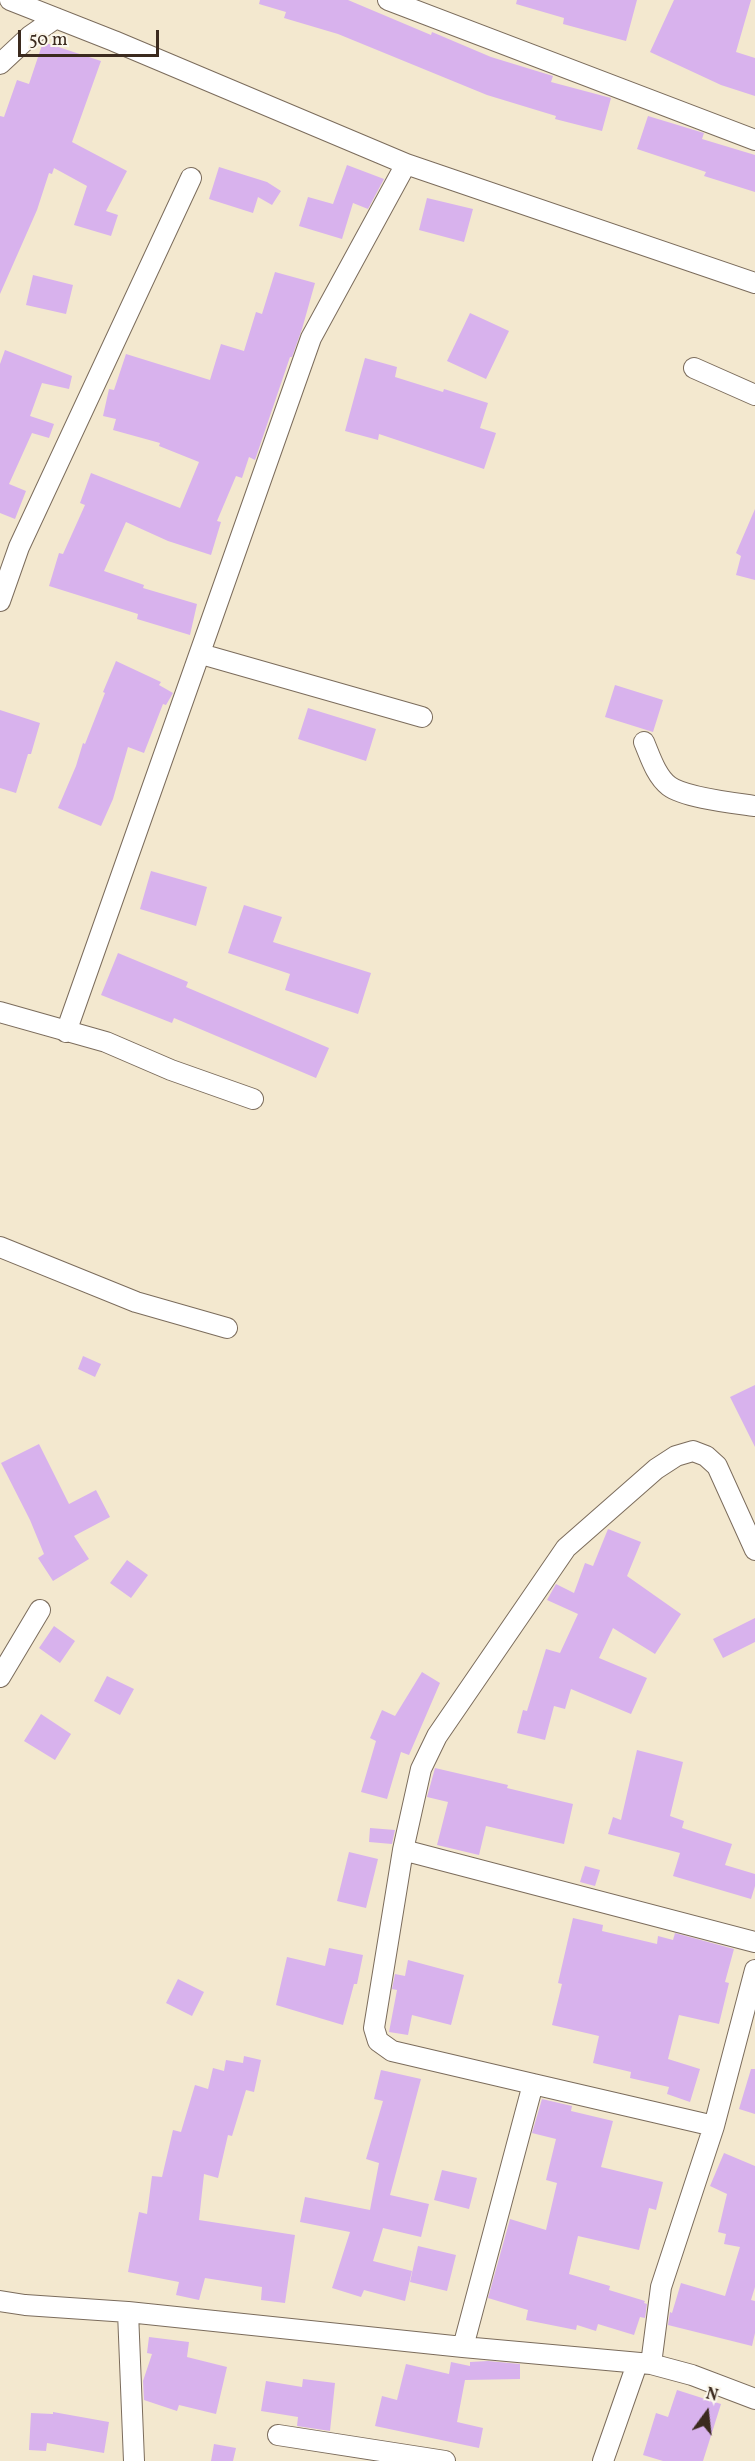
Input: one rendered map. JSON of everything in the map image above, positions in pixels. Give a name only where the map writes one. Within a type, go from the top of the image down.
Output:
[{"type":"street","points":[[10,0],[406,164],[755,283]]},
{"type":"street","points":[[388,0],[755,140]]},
{"type":"street","points":[[0,64],[30,36],[56,18]]},
{"type":"street","points":[[66,1032],[311,338],[406,164]]},
{"type":"street","points":[[0,601],[19,547],[191,178]]},
{"type":"street","points":[[694,368],[755,395]]},
{"type":"street","points":[[201,654],[422,717]]},
{"type":"street","points":[[644,742],[656,769],[669,786],[686,793],[755,806]]},
{"type":"street","points":[[0,1011],[106,1042],[171,1070],[253,1099]]},
{"type":"street","points":[[0,1247],[136,1302],[227,1328]]},
{"type":"street","points":[[714,2126],[392,2051],[378,2041],[374,2028],[403,1850],[421,1769],[437,1736],[566,1548],[656,1469],[676,1456],[693,1451],[706,1456],[717,1466],[755,1550]]},
{"type":"street","points":[[0,1677],[40,1610]]},
{"type":"street","points":[[403,1850],[755,1942]]},
{"type":"street","points":[[603,2461],[644,2364],[662,2287],[714,2126],[755,1970]]},
{"type":"street","points":[[463,2347],[534,2084]]},
{"type":"street","points":[[0,2301],[644,2364],[692,2375],[755,2399]]},
{"type":"street","points":[[128,2312],[134,2461]]},
{"type":"street","points":[[278,2435],[445,2461]]},
{"type":"building","points":[[260,0],[348,0],[431,35],[432,32],[491,57],[553,76],[551,82],[611,98],[602,131],[555,119],[556,116],[487,95],[338,34],[284,18],[286,12],[259,4]]},
{"type":"building","points":[[517,0],[637,0],[626,41],[563,24],[564,18],[516,4]]},
{"type":"building","points":[[674,0],[751,0],[736,52],[755,58],[755,96],[721,85],[650,52]]},
{"type":"building","points":[[43,42],[101,61],[72,142],[127,171],[106,211],[118,215],[111,236],[74,225],[87,186],[54,168],[52,174],[49,173],[37,210],[0,294],[0,116],[4,117],[17,80],[29,84]]},
{"type":"building","points":[[648,116],[704,133],[702,139],[755,155],[755,192],[704,176],[706,172],[637,149]]},
{"type":"building","points":[[347,165],[384,179],[368,209],[353,203],[342,239],[299,226],[308,197],[333,204]]},
{"type":"building","points":[[219,167],[267,182],[281,191],[272,205],[258,197],[253,213],[209,199]]},
{"type":"building","points":[[427,198],[473,209],[464,242],[419,230]]},
{"type":"building","points":[[275,272],[315,283],[302,329],[292,357],[290,357],[255,460],[249,457],[242,478],[236,476],[217,521],[221,522],[211,555],[168,541],[126,522],[104,571],[144,585],[143,588],[197,604],[190,635],[137,619],[138,614],[49,586],[59,553],[63,554],[85,505],[80,503],[91,473],[180,508],[199,462],[159,446],[160,443],[113,430],[116,419],[103,416],[109,389],[114,390],[126,354],[210,380],[221,344],[244,351],[256,312],[262,314]]},
{"type":"building","points":[[33,275],[73,285],[66,314],[26,305]]},
{"type":"building","points":[[470,313],[509,331],[486,379],[447,361]]},
{"type":"building","points":[[5,350],[72,376],[69,389],[42,383],[30,416],[54,424],[49,438],[32,433],[9,484],[26,491],[15,519],[0,513],[0,364]]},
{"type":"building","points":[[365,358],[397,367],[395,377],[488,403],[480,428],[496,433],[484,469],[379,434],[378,440],[345,431]]},
{"type":"building","points":[[755,509],[755,580],[736,575],[741,556],[736,553]]},
{"type":"building","points":[[116,661],[161,682],[159,685],[173,693],[166,705],[163,704],[144,753],[128,747],[113,799],[101,826],[58,808]]},
{"type":"building","points":[[615,685],[663,700],[653,732],[605,717]]},
{"type":"building","points":[[308,708],[376,729],[366,761],[298,739]]},
{"type":"building","points":[[0,710],[40,723],[16,793],[0,788]]},
{"type":"building","points":[[151,871],[207,887],[196,926],[140,909]]},
{"type":"building","points":[[244,905],[282,917],[273,942],[371,973],[358,1014],[285,990],[290,974],[228,953]]},
{"type":"building","points":[[118,953],[188,982],[186,987],[329,1048],[316,1078],[174,1018],[172,1023],[101,995]]},
{"type":"building","points":[[83,1356],[101,1364],[95,1377],[78,1369]]},
{"type":"building","points":[[755,1385],[755,1447],[730,1397]]},
{"type":"building","points":[[39,1444],[69,1504],[96,1490],[110,1517],[74,1536],[89,1559],[53,1581],[38,1558],[44,1554],[30,1520],[1,1463]]},
{"type":"building","points":[[608,1529],[641,1542],[627,1576],[681,1614],[655,1654],[613,1628],[599,1658],[647,1678],[631,1714],[571,1689],[565,1709],[554,1706],[545,1740],[517,1733],[523,1710],[527,1711],[546,1649],[560,1653],[578,1614],[547,1600],[556,1584],[574,1593],[585,1563],[593,1566]]},
{"type":"building","points":[[127,1560],[148,1575],[131,1598],[110,1583]]},
{"type":"building","points":[[755,1618],[755,1642],[723,1658],[713,1639]]},
{"type":"building","points":[[54,1626],[75,1641],[60,1663],[39,1648]]},
{"type":"building","points":[[422,1672],[440,1683],[409,1755],[401,1752],[387,1799],[361,1792],[376,1741],[370,1738],[382,1710],[395,1716]]},
{"type":"building","points":[[107,1676],[134,1689],[120,1715],[94,1701]]},
{"type":"building","points":[[41,1714],[71,1734],[55,1760],[24,1741]]},
{"type":"building","points":[[637,1750],[683,1762],[670,1816],[684,1821],[682,1828],[732,1844],[725,1865],[755,1874],[755,1886],[751,1899],[673,1876],[680,1853],[608,1834],[613,1817],[621,1820]]},
{"type":"building","points":[[435,1768],[508,1785],[507,1788],[573,1804],[564,1844],[486,1826],[479,1855],[437,1845],[448,1802],[427,1797]]},
{"type":"building","points":[[370,1828],[395,1830],[392,1844],[369,1842]]},
{"type":"building","points":[[349,1852],[378,1859],[366,1908],[337,1901]]},
{"type":"building","points":[[585,1866],[600,1870],[595,1886],[580,1882]]},
{"type":"building","points":[[573,1918],[603,1925],[602,1931],[657,1944],[658,1936],[673,1940],[675,1933],[734,1949],[725,1982],[729,1983],[719,2024],[679,2015],[668,2059],[700,2069],[690,2102],[667,2094],[669,2087],[630,2078],[631,2072],[593,2063],[599,2036],[552,2025],[562,1984],[558,1983]]},
{"type":"building","points":[[329,1948],[363,1955],[357,1984],[354,1984],[343,2025],[276,2005],[287,1957],[325,1966]]},
{"type":"building","points":[[408,1960],[464,1975],[451,2025],[412,2015],[408,2035],[389,2032],[397,1990],[392,1989],[395,1974],[405,1976]]},
{"type":"building","points":[[178,1979],[204,1992],[192,2016],[166,2003]]},
{"type":"building","points":[[244,2056],[261,2060],[254,2092],[246,2090],[232,2136],[228,2135],[218,2178],[204,2174],[199,2220],[295,2235],[285,2303],[261,2300],[262,2287],[205,2278],[199,2300],[176,2295],[179,2282],[128,2272],[139,2212],[147,2214],[152,2176],[162,2177],[173,2130],[181,2132],[195,2085],[208,2089],[213,2068],[224,2071],[226,2060],[243,2063]]},
{"type":"building","points":[[751,2069],[755,2069],[755,2114],[739,2109]]},
{"type":"building","points":[[381,2070],[421,2079],[390,2195],[429,2204],[421,2237],[383,2228],[373,2261],[412,2271],[405,2301],[364,2290],[361,2297],[332,2288],[350,2232],[300,2222],[305,2197],[370,2210],[379,2163],[366,2159],[383,2101],[374,2099]]},
{"type":"building","points":[[542,2099],[572,2106],[571,2111],[613,2121],[601,2167],[663,2182],[656,2210],[649,2208],[639,2250],[578,2236],[569,2274],[610,2286],[609,2290],[645,2301],[644,2303],[647,2304],[645,2318],[640,2317],[634,2335],[598,2324],[596,2331],[577,2325],[576,2330],[526,2320],[528,2310],[488,2298],[510,2219],[546,2230],[557,2183],[546,2180],[556,2139],[532,2133]]},
{"type":"building","points":[[724,2153],[755,2166],[755,2287],[751,2300],[755,2301],[755,2333],[752,2346],[668,2325],[670,2312],[672,2313],[681,2283],[725,2296],[740,2247],[724,2244],[726,2234],[718,2232],[727,2194],[710,2186]]},
{"type":"building","points":[[442,2170],[477,2178],[469,2209],[434,2200]]},
{"type":"building","points":[[418,2246],[456,2255],[447,2291],[410,2282]]},
{"type":"building","points":[[149,2337],[189,2342],[187,2357],[227,2367],[216,2414],[179,2405],[177,2411],[144,2400],[143,2381],[152,2354],[147,2353]]},
{"type":"building","points":[[451,2362],[470,2366],[470,2362],[520,2364],[520,2379],[465,2380],[457,2422],[483,2428],[479,2448],[375,2426],[382,2396],[397,2400],[406,2364],[449,2374]]},
{"type":"building","points":[[303,2379],[335,2383],[330,2431],[297,2426],[298,2417],[261,2411],[266,2381],[302,2387]]},
{"type":"building","points":[[677,2390],[721,2404],[703,2461],[663,2461],[643,2455],[656,2413],[668,2417]]},
{"type":"building","points":[[53,2412],[109,2422],[104,2453],[47,2443],[46,2451],[29,2450],[31,2413],[53,2414]]},
{"type":"building","points":[[214,2444],[236,2448],[233,2461],[211,2461]]}]
